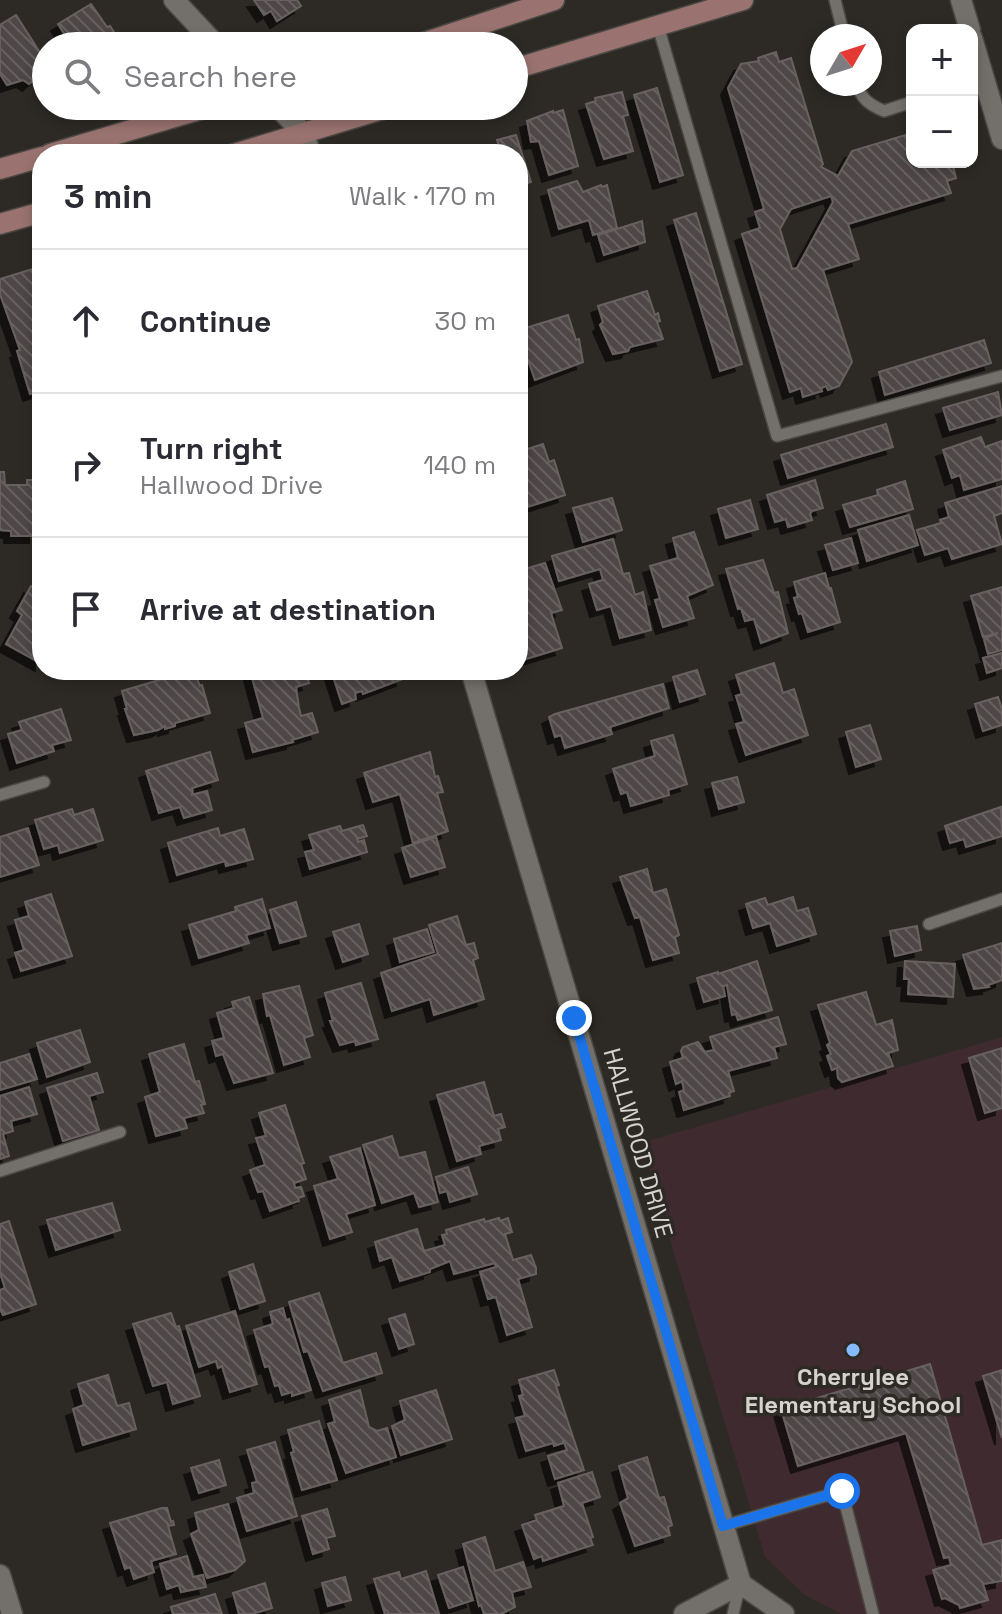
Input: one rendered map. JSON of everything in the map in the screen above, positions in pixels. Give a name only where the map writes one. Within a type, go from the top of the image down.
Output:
[{"type":"main road","points":[[457,32],[554,0]]},
{"type":"main road","points":[[528,65],[743,0]]},
{"type":"main road","points":[[84,144],[165,120]]},
{"type":"main road","points":[[267,144],[346,120]]},
{"type":"main road","points":[[0,169],[32,160]]},
{"type":"main road","points":[[0,224],[32,217]]},
{"type":"street","points":[[174,0],[204,32]]},
{"type":"street","points":[[961,0],[968,24]]},
{"type":"street","points":[[978,81],[1002,139]]},
{"type":"street","points":[[290,120],[303,133],[307,144]]},
{"type":"street","name":"HALLWOOD DRIVE","points":[[474,680],[741,1584]]},
{"type":"street","points":[[0,1575],[12,1614]]},
{"type":"street","points":[[684,1614],[741,1584],[784,1614]]},
{"type":"lane","points":[[835,0],[841,24]]},
{"type":"lane","points":[[658,26],[777,436],[1002,376]]},
{"type":"lane","points":[[862,96],[869,104],[884,111],[906,104]]},
{"type":"lane","points":[[0,795],[44,782]]},
{"type":"lane","points":[[929,924],[1002,899]]},
{"type":"lane","points":[[0,1171],[120,1132]]},
{"type":"lane","points":[[723,1526],[842,1491],[873,1614]]},
{"type":"lane","points":[[733,1614],[741,1584]]},
{"type":"shaded area","name":"Cherrylee Elementary School","points":[[1002,1037],[1002,1614],[841,1614],[805,1595],[765,1557],[641,1143]]},
{"type":"building","points":[[254,0],[297,0],[301,6],[277,21],[271,11],[264,15]]},
{"type":"building","points":[[91,4],[114,32],[63,32],[58,24]]},
{"type":"building","points":[[16,15],[32,40],[32,82],[29,84],[23,80],[7,85],[0,74],[0,25]]},
{"type":"building","points":[[776,52],[779,62],[791,58],[823,164],[821,167],[838,176],[852,151],[906,135],[906,168],[954,168],[956,178],[947,181],[951,193],[848,224],[859,259],[823,270],[852,362],[839,386],[828,390],[826,386],[821,388],[822,391],[803,397],[801,388],[790,392],[742,234],[760,228],[755,212],[764,209],[728,88],[741,64],[759,61],[758,58]],"holes":[[[831,196],[833,202],[797,268],[792,269],[780,229],[791,209]]]},
{"type":"building","points":[[657,88],[683,175],[660,182],[634,95]]},
{"type":"building","points":[[622,92],[628,115],[623,116],[633,151],[604,159],[586,104],[596,101],[595,98]]},
{"type":"building","points":[[563,110],[578,166],[549,175],[539,141],[531,142],[527,121]]},
{"type":"building","points":[[516,135],[519,144],[498,144],[497,140]]},
{"type":"building","points":[[577,181],[583,192],[607,185],[617,228],[593,235],[589,220],[559,229],[548,190]]},
{"type":"building","points":[[696,213],[742,364],[720,371],[674,220]]},
{"type":"building","points":[[642,221],[645,242],[604,255],[598,235]]},
{"type":"building","points":[[32,269],[30,394],[17,351],[20,350],[0,294],[0,279]]},
{"type":"building","points":[[647,291],[655,315],[658,313],[660,321],[657,322],[663,339],[613,354],[600,325],[603,322],[598,306]]},
{"type":"building","points":[[568,315],[576,340],[579,339],[583,362],[535,380],[528,360],[528,327]]},
{"type":"building","points":[[984,340],[991,363],[885,395],[879,372]]},
{"type":"building","points":[[998,392],[1002,415],[950,430],[943,408]]},
{"type":"building","points":[[886,424],[893,447],[788,478],[781,455]]},
{"type":"building","points":[[981,437],[985,447],[1002,441],[1002,479],[964,490],[960,475],[952,478],[943,450]]},
{"type":"building","points":[[543,444],[549,462],[554,460],[565,495],[528,507],[528,449]]},
{"type":"building","points":[[0,472],[4,472],[5,485],[27,485],[27,480],[32,480],[32,536],[11,536],[11,531],[0,530]]},
{"type":"building","points":[[815,480],[823,508],[812,511],[812,520],[788,527],[786,519],[775,522],[767,495]]},
{"type":"building","points":[[905,481],[913,509],[850,527],[843,505],[878,495],[877,490]]},
{"type":"building","points":[[1002,486],[1002,513],[994,516],[1002,544],[952,559],[948,548],[925,555],[917,530],[941,523],[940,520],[949,517],[945,503]]},
{"type":"building","points":[[612,498],[622,530],[583,542],[573,508]]},
{"type":"building","points":[[750,500],[758,529],[726,538],[718,509]]},
{"type":"building","points":[[909,515],[918,545],[867,561],[858,530]]},
{"type":"building","points":[[694,532],[713,585],[687,596],[694,618],[663,627],[655,600],[660,599],[650,566],[678,558],[673,538]]},
{"type":"building","points":[[851,538],[858,563],[833,570],[825,545]]},
{"type":"building","points":[[613,539],[623,574],[629,573],[635,595],[643,592],[651,630],[620,638],[611,606],[597,610],[589,584],[603,580],[600,569],[559,581],[552,556]]},
{"type":"building","points":[[763,560],[774,593],[778,592],[788,633],[761,643],[754,619],[745,621],[741,608],[738,609],[726,569]]},
{"type":"building","points":[[545,563],[562,610],[551,613],[562,648],[528,658],[528,568]]},
{"type":"building","points":[[825,573],[840,622],[808,632],[794,598],[798,597],[794,582]]},
{"type":"building","points":[[31,586],[32,658],[6,644],[22,615],[17,611]]},
{"type":"building","points":[[1002,587],[1002,650],[988,654],[984,639],[998,633],[983,637],[971,596]]},
{"type":"building","points":[[1002,653],[1002,668],[987,673],[983,658]]},
{"type":"building","points":[[774,663],[783,693],[794,689],[808,735],[746,755],[736,724],[744,722],[736,696],[742,694],[736,675]]},
{"type":"building","points":[[697,670],[705,694],[680,702],[673,677]]},
{"type":"building","points":[[159,680],[197,680],[202,685],[210,713],[165,729],[165,726],[134,735],[122,691]]},
{"type":"building","points":[[253,680],[308,680],[309,683],[296,687],[299,708],[301,716],[312,713],[318,732],[253,752],[245,723],[263,718]]},
{"type":"building","points":[[334,680],[400,680],[363,694],[362,691],[355,693],[356,699],[342,704]]},
{"type":"building","points":[[663,684],[669,708],[610,727],[612,734],[565,748],[561,735],[555,737],[549,717],[555,714]]},
{"type":"building","points":[[998,697],[1002,725],[983,731],[975,704]]},
{"type":"building","points":[[61,709],[71,740],[52,745],[54,751],[17,763],[8,734],[22,730],[19,722]]},
{"type":"building","points":[[870,725],[881,759],[856,767],[846,732]]},
{"type":"building","points":[[673,735],[687,784],[668,790],[669,795],[631,806],[627,792],[621,794],[613,769],[655,756],[651,741]]},
{"type":"building","points":[[210,752],[218,780],[192,788],[191,795],[207,791],[212,810],[184,818],[180,807],[159,813],[146,771]]},
{"type":"building","points":[[430,752],[435,777],[438,776],[443,792],[437,793],[448,831],[413,843],[400,794],[373,802],[364,773]]},
{"type":"building","points":[[737,777],[744,802],[719,809],[712,783]]},
{"type":"building","points":[[1001,807],[1002,836],[966,847],[964,839],[950,843],[945,826]]},
{"type":"building","points":[[72,809],[74,815],[93,809],[103,840],[60,853],[58,845],[44,849],[35,820]]},
{"type":"building","points":[[363,825],[367,836],[357,839],[358,842],[364,840],[367,852],[310,869],[305,852],[314,850],[309,835],[340,826],[342,831]]},
{"type":"building","points":[[28,828],[39,865],[0,877],[0,837]]},
{"type":"building","points":[[218,828],[220,836],[244,829],[253,859],[226,866],[225,861],[177,875],[168,843]]},
{"type":"building","points":[[436,837],[445,867],[411,877],[402,848]]},
{"type":"building","points":[[647,869],[653,893],[666,889],[679,935],[675,937],[679,953],[653,960],[640,917],[635,918],[620,877]]},
{"type":"building","points":[[51,894],[72,956],[21,971],[15,953],[24,950],[15,920],[29,916],[25,902]]},
{"type":"building","points":[[793,897],[797,911],[808,908],[816,934],[777,946],[770,923],[753,928],[746,904],[765,898],[768,905]]},
{"type":"building","points":[[262,899],[270,928],[246,935],[249,943],[199,958],[189,925],[236,911],[235,907]]},
{"type":"building","points":[[296,902],[306,936],[280,943],[270,910]]},
{"type":"building","points":[[457,916],[466,945],[474,943],[478,958],[473,960],[484,999],[434,1015],[430,999],[392,1011],[381,973],[438,954],[429,925]]},
{"type":"building","points":[[359,924],[368,954],[343,962],[333,932]]},
{"type":"building","points":[[917,926],[921,950],[895,956],[890,931]]},
{"type":"building","points":[[427,929],[434,952],[400,962],[394,939]]},
{"type":"building","points":[[1002,943],[1002,980],[989,987],[974,989],[963,955]]},
{"type":"building","points":[[757,961],[772,1010],[738,1020],[736,1014],[732,1015],[727,985],[723,986],[725,996],[704,1002],[697,978]]},
{"type":"building","points":[[905,961],[955,964],[953,997],[908,994],[909,979],[904,979]]},
{"type":"building","points":[[361,983],[378,1039],[356,1045],[355,1041],[340,1045],[330,1021],[333,1021],[325,993]]},
{"type":"building","points":[[299,986],[313,1035],[304,1038],[310,1057],[284,1065],[270,1015],[267,1016],[263,994]]},
{"type":"building","points":[[866,992],[876,1025],[892,1020],[898,1050],[888,1053],[893,1066],[842,1082],[838,1078],[837,1068],[832,1070],[827,1056],[831,1054],[827,1045],[830,1043],[818,1005]]},
{"type":"building","points":[[249,997],[273,1073],[234,1083],[223,1054],[216,1056],[212,1041],[224,1038],[217,1013],[234,1008],[232,1002]]},
{"type":"building","points":[[778,1017],[786,1044],[774,1047],[777,1058],[728,1071],[734,1091],[729,1093],[730,1096],[684,1110],[679,1092],[684,1090],[682,1081],[676,1084],[670,1062],[683,1058],[683,1047],[698,1042],[705,1052],[714,1050],[710,1037]]},
{"type":"building","points":[[80,1030],[90,1062],[47,1077],[37,1043]]},
{"type":"building","points":[[184,1044],[195,1082],[199,1081],[204,1113],[184,1118],[187,1128],[156,1136],[145,1097],[160,1092],[149,1054]]},
{"type":"building","points":[[1002,1048],[1002,1108],[985,1113],[969,1058]]},
{"type":"building","points":[[29,1054],[37,1079],[0,1090],[0,1063]]},
{"type":"building","points":[[97,1073],[103,1092],[89,1096],[99,1130],[63,1141],[47,1088]]},
{"type":"building","points":[[484,1082],[494,1116],[501,1114],[505,1127],[498,1129],[501,1140],[479,1146],[481,1154],[457,1161],[437,1095]]},
{"type":"building","points":[[29,1087],[37,1114],[11,1121],[13,1131],[3,1134],[9,1156],[0,1159],[0,1096]]},
{"type":"building","points":[[285,1105],[304,1163],[301,1164],[306,1179],[294,1183],[295,1188],[301,1187],[304,1196],[298,1198],[299,1201],[270,1211],[263,1191],[258,1192],[250,1170],[265,1165],[256,1138],[266,1136],[259,1113]]},
{"type":"building","points":[[392,1136],[399,1158],[425,1152],[438,1202],[419,1207],[414,1193],[382,1203],[363,1145]]},
{"type":"building","points":[[360,1148],[375,1205],[346,1214],[352,1232],[330,1239],[314,1186],[338,1179],[330,1157]]},
{"type":"building","points":[[468,1167],[477,1194],[450,1202],[447,1191],[440,1193],[436,1177]]},
{"type":"building","points":[[112,1203],[120,1230],[56,1250],[47,1220]]},
{"type":"building","points":[[499,1218],[500,1221],[508,1218],[512,1232],[505,1234],[513,1260],[531,1255],[536,1268],[536,1274],[518,1279],[532,1327],[507,1335],[496,1297],[488,1299],[480,1272],[496,1267],[495,1263],[454,1274],[450,1261],[430,1269],[430,1272],[400,1281],[392,1257],[380,1261],[375,1242],[417,1229],[424,1251],[445,1245],[442,1235],[447,1234],[446,1230]]},
{"type":"building","points":[[9,1221],[36,1304],[3,1315],[0,1290],[5,1288],[0,1273],[0,1224]]},
{"type":"building","points":[[253,1264],[265,1301],[240,1309],[229,1272]]},
{"type":"building","points":[[319,1293],[343,1363],[376,1353],[382,1373],[323,1391],[308,1351],[304,1352],[289,1302]]},
{"type":"building","points":[[283,1308],[311,1390],[292,1396],[292,1392],[282,1395],[279,1385],[275,1386],[269,1366],[265,1367],[254,1330],[273,1324],[270,1312]]},
{"type":"building","points":[[235,1311],[257,1384],[230,1392],[222,1366],[218,1368],[216,1361],[199,1367],[186,1326]]},
{"type":"building","points":[[171,1313],[176,1327],[179,1326],[200,1396],[173,1404],[167,1382],[153,1386],[133,1324]]},
{"type":"building","points":[[405,1314],[414,1344],[399,1349],[389,1319]]},
{"type":"building","points":[[930,1364],[982,1545],[1002,1540],[1002,1581],[983,1584],[988,1600],[960,1608],[942,1599],[933,1570],[951,1565],[949,1557],[944,1558],[906,1433],[798,1466],[781,1409]]},
{"type":"building","points":[[554,1370],[559,1385],[556,1386],[584,1470],[555,1479],[548,1456],[567,1450],[563,1440],[563,1443],[554,1446],[553,1443],[526,1451],[516,1418],[525,1416],[519,1396],[523,1395],[519,1380]]},
{"type":"building","points":[[1002,1370],[1002,1438],[983,1376]]},
{"type":"building","points":[[108,1375],[117,1406],[129,1403],[136,1429],[83,1445],[73,1409],[84,1405],[78,1384]]},
{"type":"building","points":[[360,1390],[369,1427],[377,1431],[387,1428],[396,1457],[346,1473],[328,1424],[335,1422],[329,1400]]},
{"type":"building","points":[[436,1390],[452,1439],[401,1455],[392,1426],[405,1420],[400,1401]]},
{"type":"building","points":[[319,1421],[337,1480],[302,1490],[288,1430]]},
{"type":"building","points":[[275,1442],[297,1516],[247,1531],[237,1498],[254,1493],[252,1483],[257,1482],[247,1450]]},
{"type":"building","points":[[647,1457],[659,1498],[664,1497],[672,1525],[668,1527],[670,1535],[635,1546],[620,1503],[628,1498],[619,1466]]},
{"type":"building","points":[[219,1460],[226,1485],[199,1493],[191,1468]]},
{"type":"building","points":[[592,1472],[600,1497],[582,1503],[593,1545],[543,1561],[542,1556],[534,1559],[522,1525],[537,1520],[535,1515],[564,1506],[558,1483]]},
{"type":"building","points":[[228,1504],[245,1561],[235,1570],[207,1578],[191,1534],[199,1530],[195,1513]]},
{"type":"building","points":[[167,1508],[173,1521],[174,1525],[168,1526],[176,1554],[151,1561],[154,1572],[134,1579],[130,1567],[125,1569],[110,1523]]},
{"type":"building","points":[[327,1509],[335,1536],[326,1538],[329,1549],[313,1554],[302,1516]]},
{"type":"building","points":[[485,1537],[495,1571],[523,1562],[531,1587],[512,1592],[515,1607],[501,1614],[484,1614],[479,1606],[463,1544]]},
{"type":"building","points":[[187,1556],[193,1577],[203,1575],[206,1587],[181,1592],[179,1585],[167,1589],[160,1564]]},
{"type":"building","points":[[463,1567],[473,1600],[449,1608],[438,1575]]},
{"type":"building","points":[[426,1571],[439,1614],[385,1614],[374,1579],[399,1572],[401,1579]]},
{"type":"building","points":[[345,1577],[351,1600],[328,1606],[322,1583]]},
{"type":"building","points":[[265,1583],[272,1608],[239,1614],[233,1593]]},
{"type":"building","points":[[215,1594],[222,1614],[173,1614],[171,1607]]},
{"type":"place","name":"Cherrylee Elementary School","points":[[853,1350]]},
{"type":"route","points":[[574,1018],[723,1526],[842,1491]]}]
